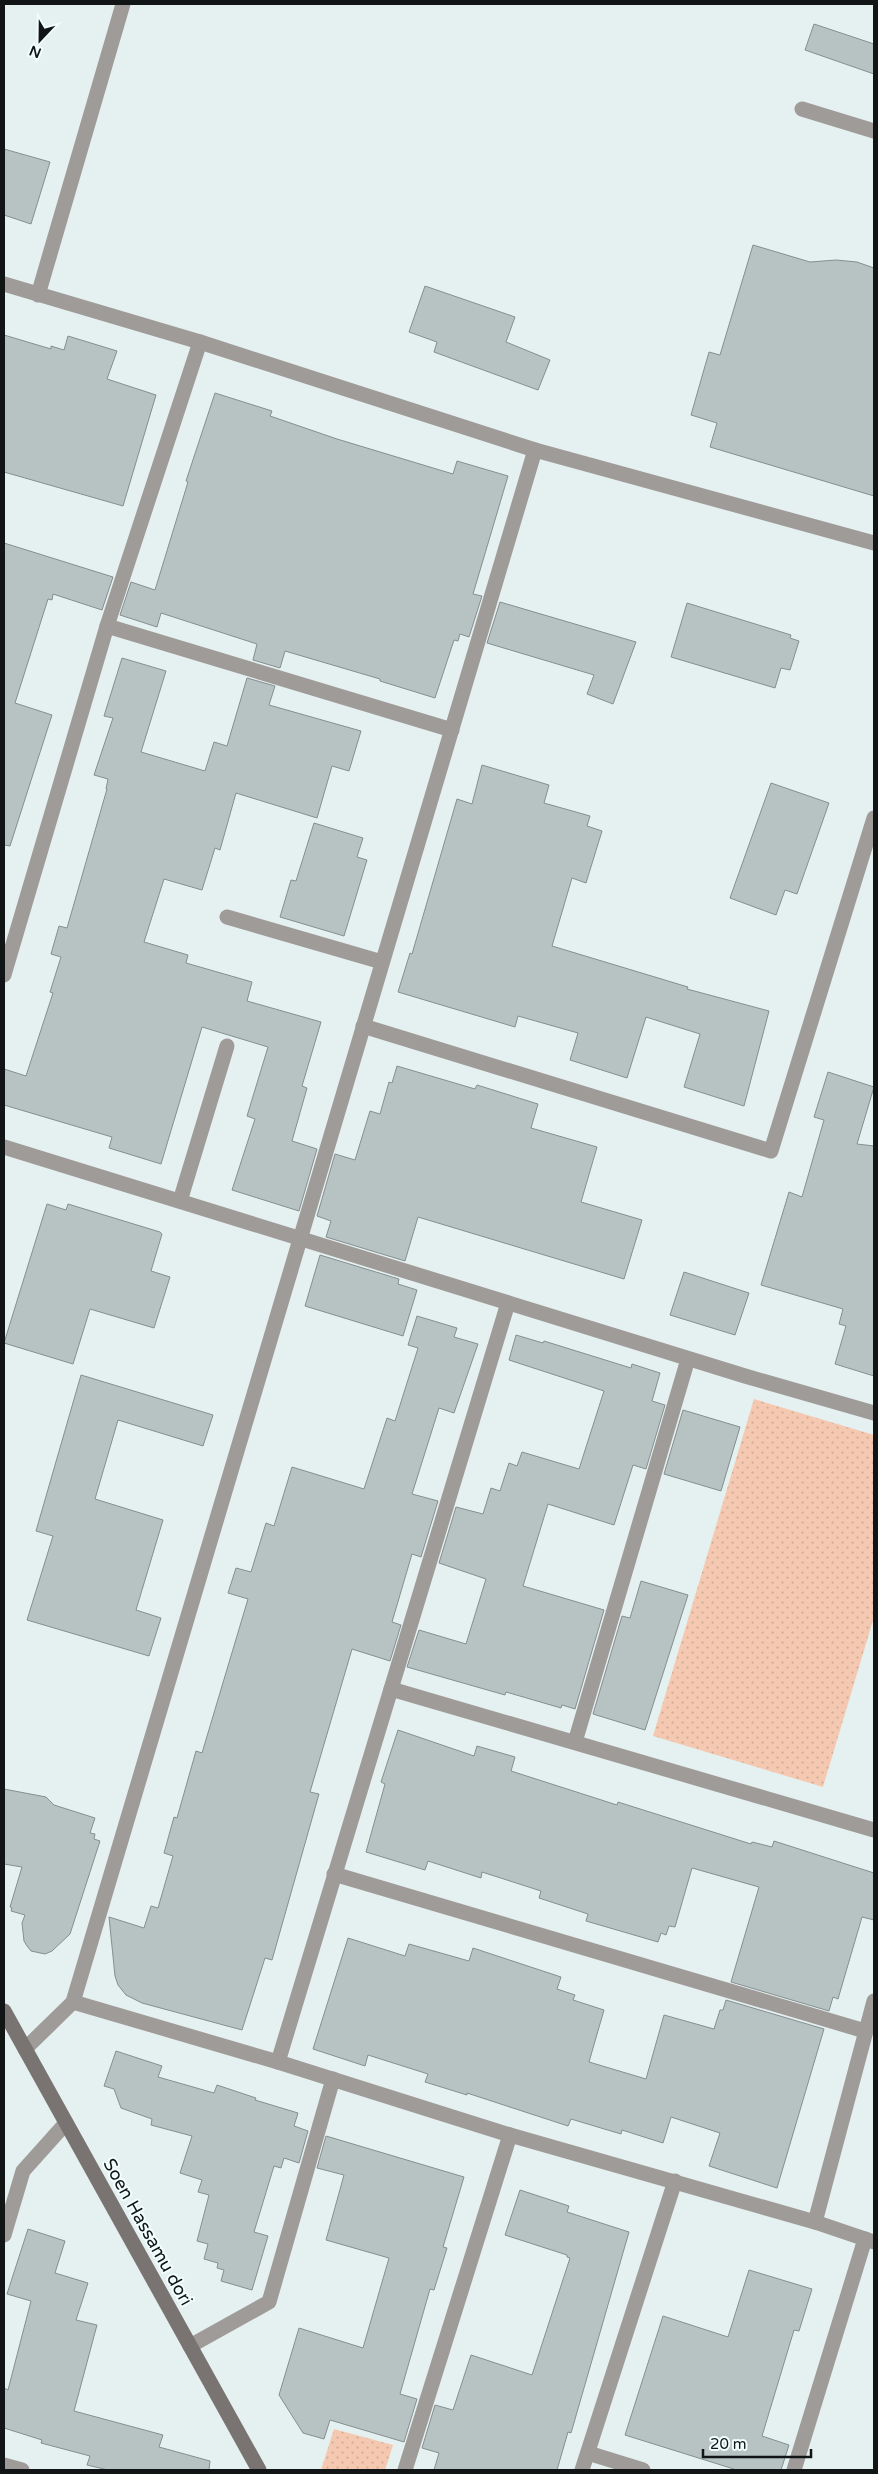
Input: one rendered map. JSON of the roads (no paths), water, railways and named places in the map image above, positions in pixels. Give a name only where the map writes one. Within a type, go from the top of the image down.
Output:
[{"type":"street","points":[[38,295],[122,4]]},
{"type":"street","points":[[802,109],[874,131]]},
{"type":"street","points":[[4,284],[200,342],[535,450],[874,543]]},
{"type":"street","points":[[4,975],[107,626],[200,342]]},
{"type":"street","points":[[25,2049],[73,2002],[535,450]]},
{"type":"street","points":[[107,626],[452,730]]},
{"type":"street","points":[[363,1026],[771,1151],[874,818]]},
{"type":"street","points":[[227,917],[382,962]]},
{"type":"street","points":[[180,1201],[227,1046]]},
{"type":"street","points":[[4,1147],[688,1359],[874,1413]]},
{"type":"street","points":[[278,2062],[508,1303]]},
{"type":"street","points":[[575,1742],[688,1359]]},
{"type":"street","points":[[391,1688],[874,1830]]},
{"type":"street","points":[[334,1874],[865,2031]]},
{"type":"street","points":[[815,2222],[874,2001]]},
{"type":"street","points":[[73,2002],[334,2079],[510,2135],[815,2222],[869,2241],[794,2470]]},
{"type":"street","name":"Soen Hassamu dori","points":[[4,2011],[259,2470]]},
{"type":"street","points":[[190,2346],[269,2302],[334,2079]]},
{"type":"street","points":[[4,2235],[7,2212],[23,2171],[66,2123]]},
{"type":"street","points":[[405,2470],[510,2135]]},
{"type":"street","points":[[582,2470],[674,2181]]},
{"type":"street","points":[[588,2453],[642,2470]]},
{"type":"street","points":[[4,2465],[22,2470]]}]
